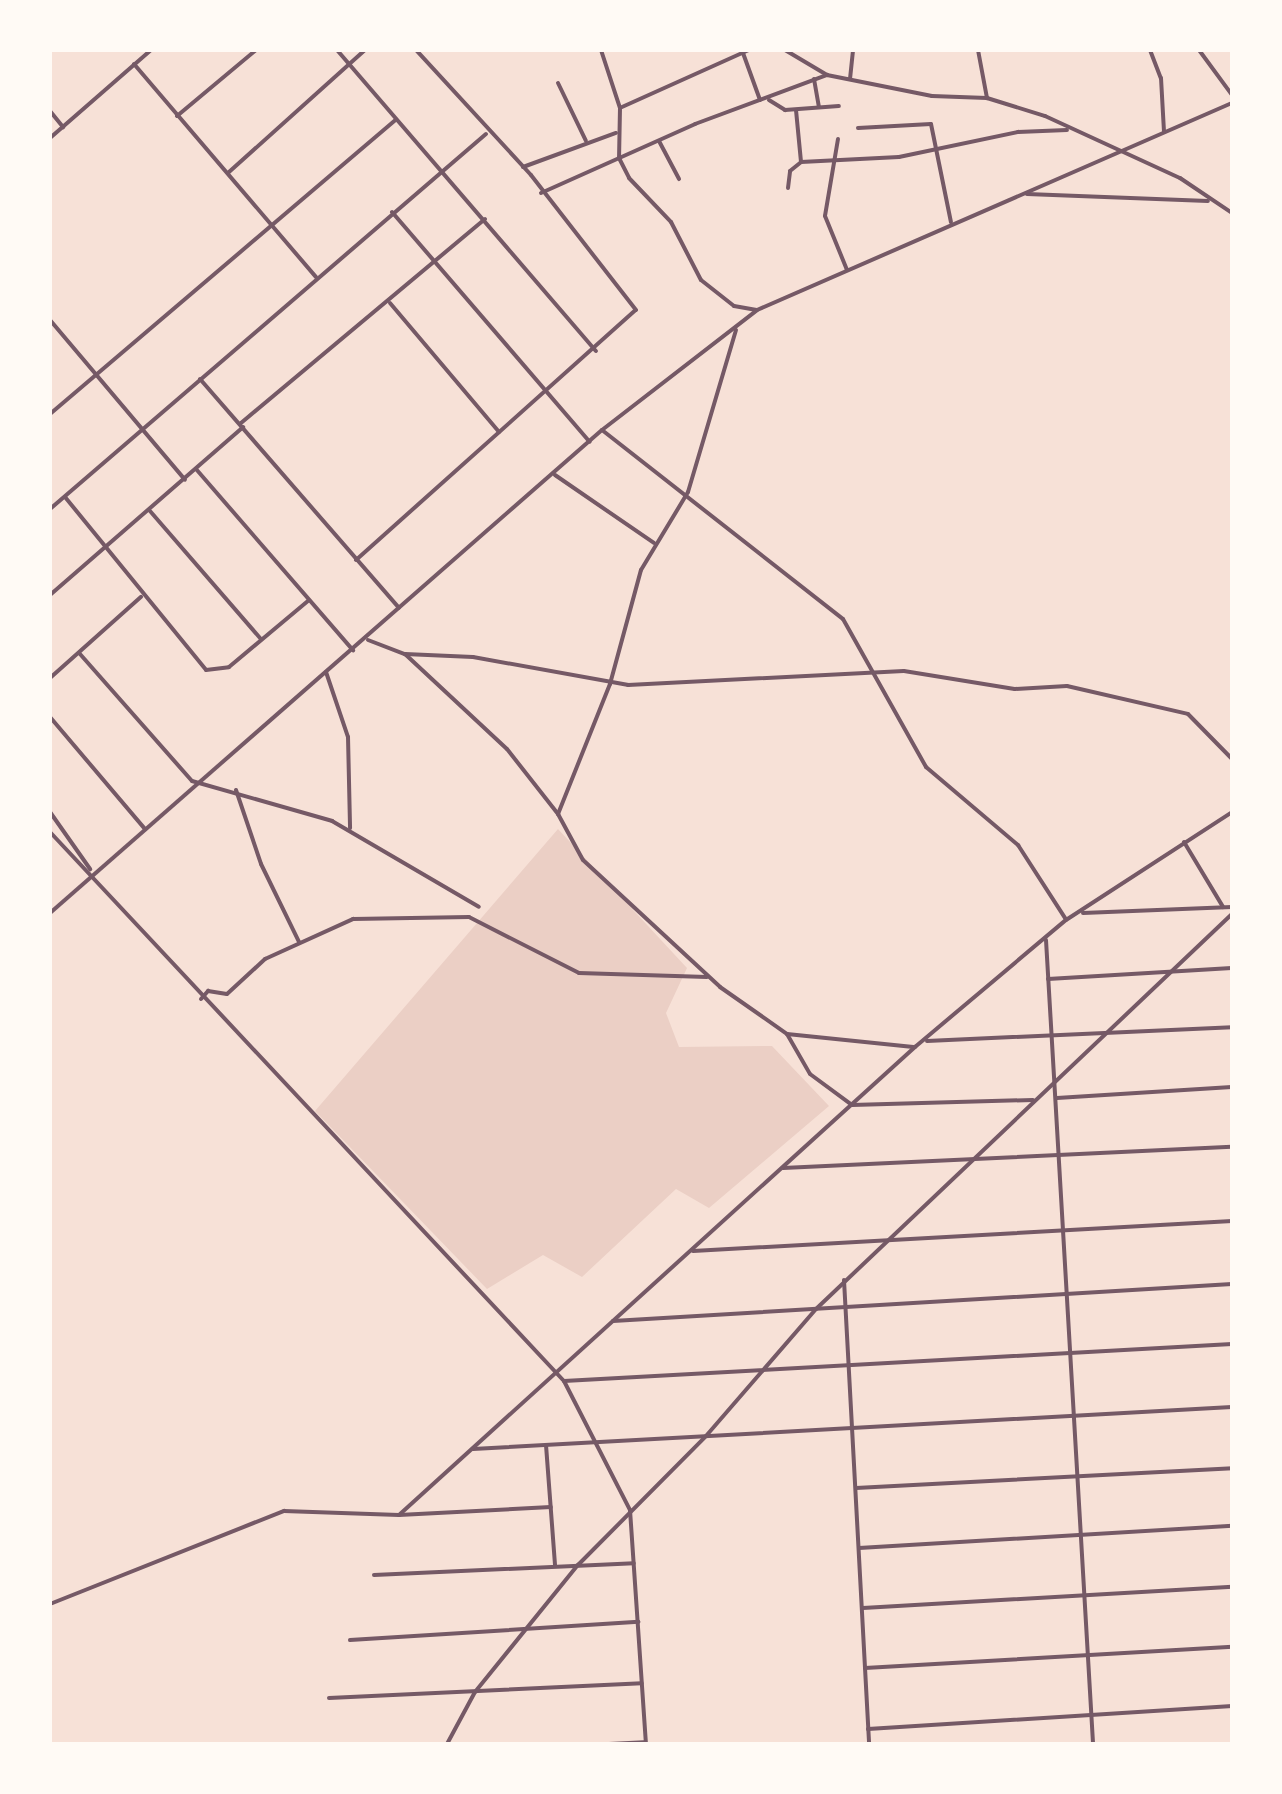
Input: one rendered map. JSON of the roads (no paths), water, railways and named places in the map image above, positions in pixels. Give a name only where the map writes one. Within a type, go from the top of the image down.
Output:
[{"type":"street","points":[[50,138],[151,50]]},
{"type":"street","points":[[177,116],[256,50]]},
{"type":"street","points":[[338,50],[596,350]]},
{"type":"street","points":[[229,172],[365,50]]},
{"type":"street","points":[[356,560],[596,350],[636,310],[521,168],[416,50]]},
{"type":"street","points":[[601,50],[620,108],[616,132],[619,158],[636,187],[672,222],[701,280],[734,306],[757,310]]},
{"type":"street","points":[[620,108],[750,50]]},
{"type":"street","points":[[785,50],[827,75],[932,96],[987,98],[1180,178],[1208,201],[1232,213]]},
{"type":"street","points":[[850,80],[853,50]]},
{"type":"street","points":[[978,50],[987,98]]},
{"type":"street","points":[[1150,50],[1160,78],[1164,132]]},
{"type":"street","points":[[1199,50],[1232,95]]},
{"type":"street","points":[[743,54],[762,102]]},
{"type":"street","points":[[134,64],[317,278]]},
{"type":"street","points":[[541,193],[827,75]]},
{"type":"street","points":[[814,79],[819,107]]},
{"type":"street","points":[[558,83],[587,142]]},
{"type":"street","points":[[769,100],[796,110],[839,106]]},
{"type":"street","points":[[50,913],[602,430],[757,310],[951,222],[1232,103]]},
{"type":"street","points":[[796,110],[801,162]]},
{"type":"street","points":[[50,112],[62,127]]},
{"type":"street","points":[[50,414],[268,224],[396,120]]},
{"type":"street","points":[[858,128],[930,124],[951,222]]},
{"type":"street","points":[[788,188],[790,171],[801,162],[937,152],[1018,132],[1066,130]]},
{"type":"street","points":[[521,168],[616,132]]},
{"type":"street","points":[[50,509],[487,133]]},
{"type":"street","points":[[838,140],[826,216],[847,270]]},
{"type":"street","points":[[660,141],[680,179]]},
{"type":"street","points":[[1024,194],[1208,201]]},
{"type":"street","points":[[392,212],[590,442]]},
{"type":"street","points":[[50,595],[150,511],[242,425],[485,219]]},
{"type":"street","points":[[390,302],[499,432]]},
{"type":"street","points":[[50,320],[141,433],[185,480]]},
{"type":"street","points":[[558,814],[610,684],[654,543],[688,492],[736,330]]},
{"type":"street","points":[[200,379],[399,608]]},
{"type":"street","points":[[602,430],[688,492],[842,618],[878,674],[926,768],[1018,845],[1066,920]]},
{"type":"street","points":[[196,469],[353,650]]},
{"type":"street","points":[[554,475],[654,543]]},
{"type":"street","points":[[64,497],[196,662],[213,672],[309,600]]},
{"type":"street","points":[[150,511],[261,639]]},
{"type":"street","points":[[50,678],[141,597]]},
{"type":"street","points":[[366,639],[405,654],[473,657],[610,684],[930,672],[1015,689],[1108,691],[1188,714],[1232,760]]},
{"type":"street","points":[[80,654],[198,784],[236,790],[350,830],[479,907]]},
{"type":"street","points":[[405,654],[508,749],[558,814],[583,860],[707,977],[788,1034],[810,1074],[852,1104],[1034,1100]]},
{"type":"street","points":[[326,672],[348,737],[350,830]]},
{"type":"street","points":[[50,717],[145,828]]},
{"type":"street","points":[[236,790],[261,864],[300,942]]},
{"type":"street","points":[[50,812],[81,847],[92,873]]},
{"type":"street","points":[[399,1515],[420,1490],[473,1449],[554,1370],[852,1104],[1066,920],[1084,913],[1232,812]]},
{"type":"street","points":[[50,832],[92,873],[201,998],[564,1381],[599,1442],[630,1510],[646,1743],[609,1744]]},
{"type":"street","points":[[1184,842],[1223,907]]},
{"type":"street","points":[[1084,913],[1232,906]]},
{"type":"street","points":[[447,1744],[475,1692],[578,1566],[706,1436],[816,1309],[1110,1032],[1168,970],[1232,914]]},
{"type":"street","points":[[201,998],[208,991],[227,994],[266,959],[353,919],[470,917],[578,973],[707,977]]},
{"type":"street","points":[[1046,940],[1094,1744]]},
{"type":"street","points":[[1048,979],[1232,968]]},
{"type":"street","points":[[924,1041],[1232,1026]]},
{"type":"street","points":[[788,1034],[915,1048]]},
{"type":"street","points":[[1056,1098],[1232,1086]]},
{"type":"street","points":[[783,1168],[1232,1147]]},
{"type":"street","points":[[689,1251],[1232,1221]]},
{"type":"street","points":[[844,1280],[869,1744]]},
{"type":"street","points":[[612,1321],[1232,1284]]},
{"type":"street","points":[[564,1381],[1232,1344]]},
{"type":"street","points":[[473,1449],[1232,1407]]},
{"type":"street","points":[[546,1445],[555,1566]]},
{"type":"street","points":[[856,1488],[1232,1468]]},
{"type":"street","points":[[50,1604],[284,1511],[399,1515],[551,1508]]},
{"type":"street","points":[[859,1548],[1232,1526]]},
{"type":"street","points":[[374,1575],[635,1564]]},
{"type":"street","points":[[862,1608],[1232,1587]]},
{"type":"street","points":[[350,1640],[638,1622]]},
{"type":"street","points":[[865,1668],[1232,1646]]},
{"type":"street","points":[[329,1698],[642,1683]]},
{"type":"street","points":[[868,1729],[1232,1706]]}]
